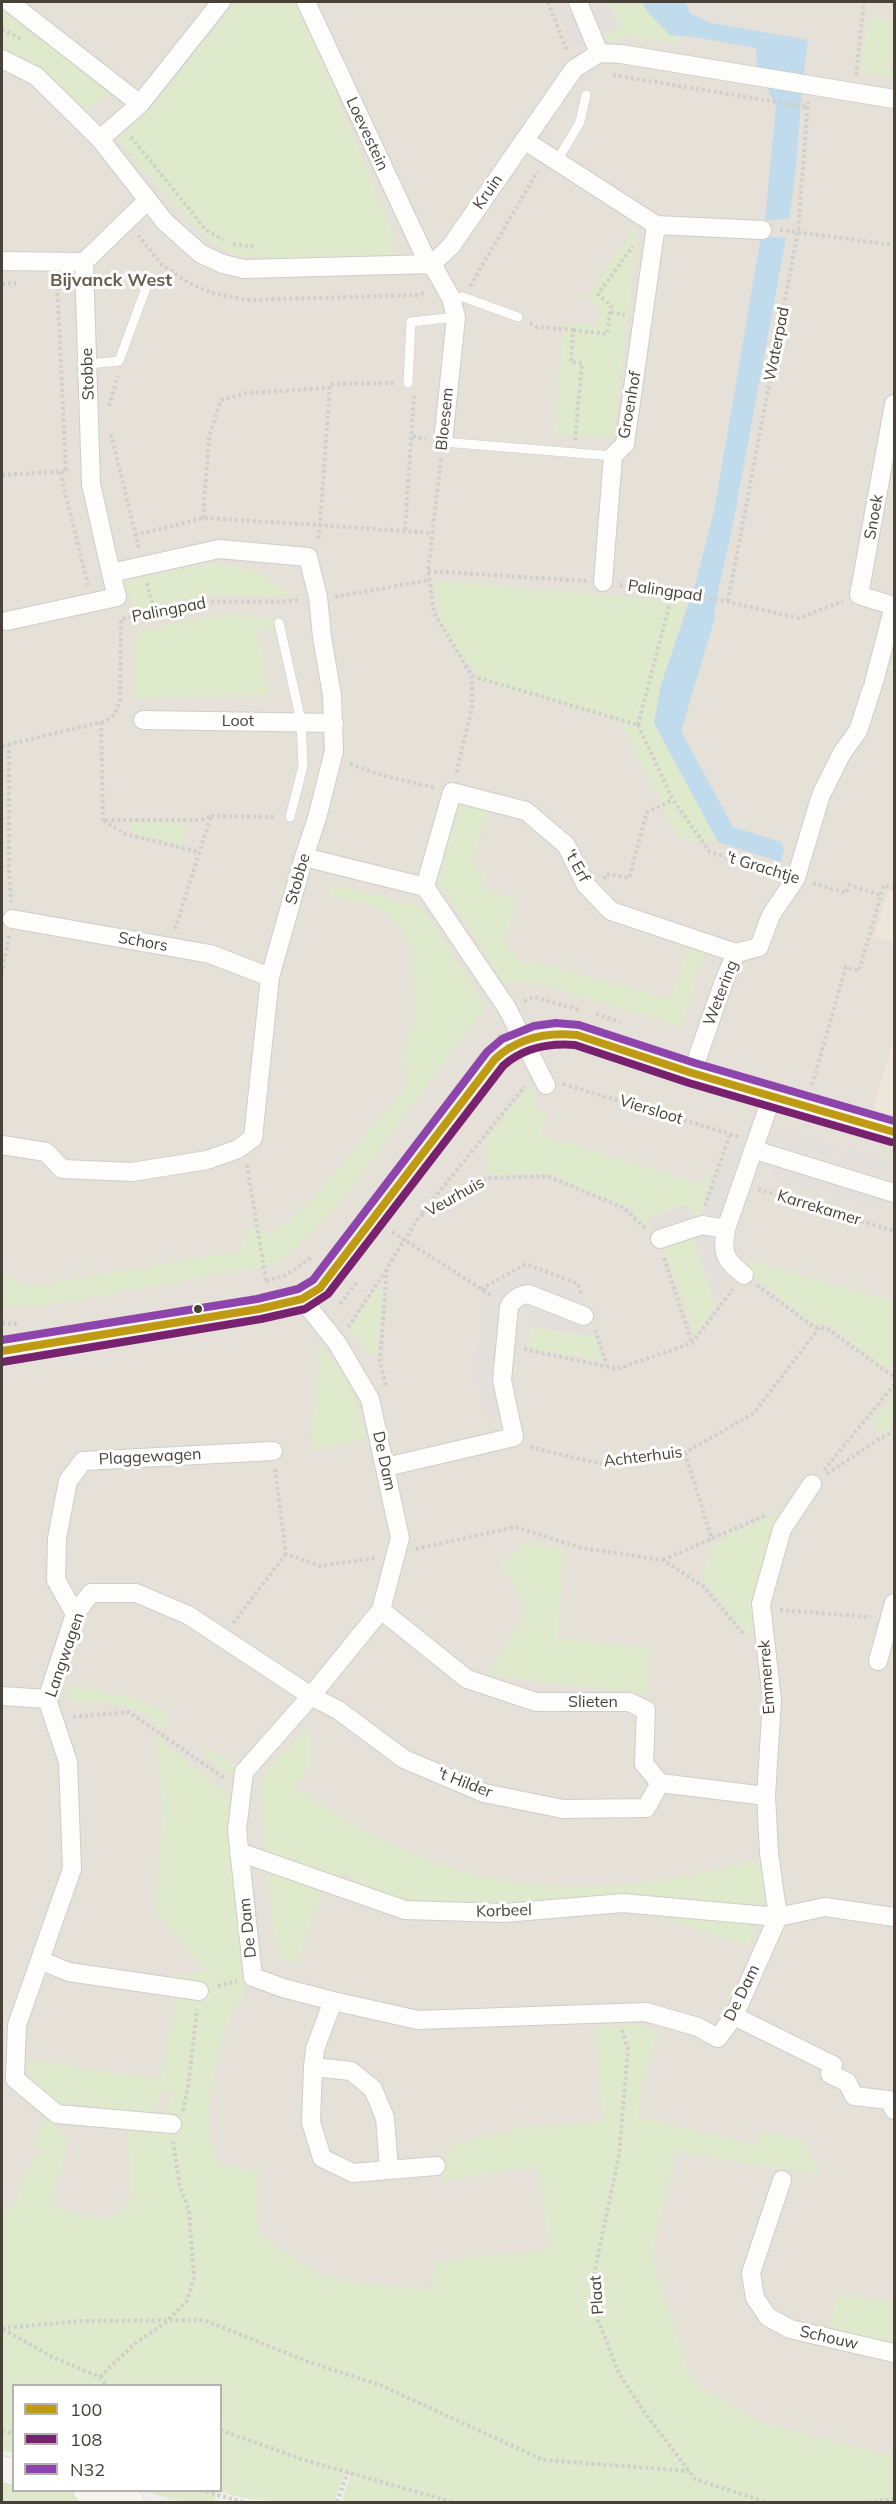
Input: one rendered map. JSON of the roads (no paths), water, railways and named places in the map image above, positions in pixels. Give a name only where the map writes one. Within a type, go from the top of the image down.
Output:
[{"type":"street","points":[[9,2],[140,104]]},
{"type":"street","points":[[100,139],[140,104],[221,2]]},
{"type":"street","name":"Loevestein","points":[[306,2],[431,264]]},
{"type":"street","points":[[578,2],[599,53],[621,54],[756,75],[894,99]]},
{"type":"street","name":"Kruin","points":[[431,264],[451,246],[574,69],[599,53]]},
{"type":"street","points":[[2,58],[36,76],[100,139],[165,222],[201,254],[223,264],[244,269],[431,264]]},
{"type":"street","points":[[524,140],[653,223],[762,230]]},
{"type":"street","points":[[2,261],[84,262],[148,200]]},
{"type":"street","name":"Groenhof","points":[[603,582],[613,456],[625,444],[653,223]]},
{"type":"street","name":"Stobbe","points":[[7,621],[117,597],[91,484],[84,262]]},
{"type":"street","name":"Bloesem","points":[[431,264],[457,297],[443,442]]},
{"type":"street","name":"Snoek","points":[[860,595],[894,404]]},
{"type":"street","name":"Stobbe","points":[[2,1145],[46,1152],[62,1169],[132,1172],[207,1160],[238,1149],[253,1138],[270,977],[333,758],[332,695],[318,597],[308,556],[219,549],[111,573]]},
{"type":"street","name":"Wetering","points":[[693,1073],[724,981],[736,953],[759,947],[771,915],[796,878],[821,795],[842,753],[858,731],[894,606],[860,595]]},
{"type":"street","name":"Loot","points":[[143,720],[334,723]]},
{"type":"street","name":"'t Erf","points":[[425,887],[452,792],[526,810],[566,845],[586,885],[611,911],[736,953]]},
{"type":"street","points":[[304,857],[425,887],[507,1008],[526,1041],[545,1082]]},
{"type":"street","name":"Schors","points":[[12,918],[210,954],[270,977]]},
{"type":"street","points":[[2,1350],[10,1351],[259,1309],[303,1299],[320,1288],[495,1059],[507,1048],[537,1036],[557,1033],[577,1035],[693,1073],[894,1132]]},
{"type":"street","points":[[744,1275],[730,1264],[723,1253],[726,1229],[772,1096]]},
{"type":"street","points":[[756,1146],[894,1193]]},
{"type":"street","points":[[658,1244],[699,1226],[726,1229]]},
{"type":"street","points":[[386,1467],[514,1437],[502,1380],[509,1307],[519,1296],[528,1294],[584,1316]]},
{"type":"street","name":"De Dam","points":[[303,1299],[337,1343],[370,1399],[400,1538],[381,1610],[311,1696],[244,1772],[237,1830],[253,1977],[283,1988],[418,2020],[646,2012],[698,2027],[718,2038],[734,2016],[778,1917]]},
{"type":"street","name":"Plaggewagen","points":[[75,1614],[56,1580],[57,1538],[68,1481],[83,1461],[273,1450]]},
{"type":"street","name":"Emmerrek","points":[[778,1917],[769,1853],[766,1796],[772,1700],[761,1608],[782,1529],[812,1484]]},
{"type":"street","name":"Langwagen","points":[[172,2124],[57,2114],[15,2079],[17,2025],[42,1961],[72,1869],[68,1762],[47,1699],[75,1614],[92,1593],[136,1593],[188,1615],[311,1696]]},
{"type":"street","name":"Slieten","points":[[381,1610],[467,1678],[536,1702],[629,1702],[646,1710],[644,1764],[660,1783]]},
{"type":"street","points":[[878,1661],[892,1611]]},
{"type":"street","points":[[2,1696],[47,1699]]},
{"type":"street","name":"'t Hilder","points":[[311,1696],[338,1710],[404,1759],[484,1793],[563,1809],[646,1808],[660,1783]]},
{"type":"street","points":[[660,1783],[766,1796]]},
{"type":"street","name":"Korbeel","points":[[239,1852],[405,1910],[504,1913],[623,1903],[778,1917]]},
{"type":"street","points":[[778,1917],[825,1907],[894,1917]]},
{"type":"street","points":[[42,1961],[69,1972],[199,1990]]},
{"type":"street","points":[[333,2001],[315,2049],[313,2067],[311,2122],[322,2158],[353,2173],[436,2166]]},
{"type":"street","points":[[734,2016],[833,2065],[830,2074],[847,2082],[854,2096],[888,2100],[894,2110]]},
{"type":"street","points":[[313,2067],[351,2071],[373,2089],[385,2118],[389,2169]]},
{"type":"street","name":"Schouw","points":[[782,2180],[751,2273],[755,2298],[768,2317],[790,2329],[894,2353]]},
{"type":"street","points":[[94,2492],[131,2502]]},
{"type":"lane","points":[[552,158],[580,122],[586,95]]},
{"type":"lane","points":[[88,364],[119,361],[150,277]]},
{"type":"lane","points":[[457,297],[518,317]]},
{"type":"lane","points":[[408,382],[411,322],[456,317]]},
{"type":"lane","points":[[443,442],[613,456]]},
{"type":"lane","points":[[279,623],[301,721],[303,766],[290,818]]},
{"type":"water","points":[[642,2],[685,2],[690,13],[711,23],[808,40],[789,219],[765,220],[776,107],[757,68],[756,48],[670,35],[647,11]]},
{"type":"water","points":[[761,236],[786,238],[732,528],[715,605],[715,617],[681,731],[733,827],[781,842],[784,849],[781,862],[718,842],[654,723],[661,685],[696,582],[715,507]]},
{"type":"district","name":"Bijvanck West","points":[[111,281]]}]
